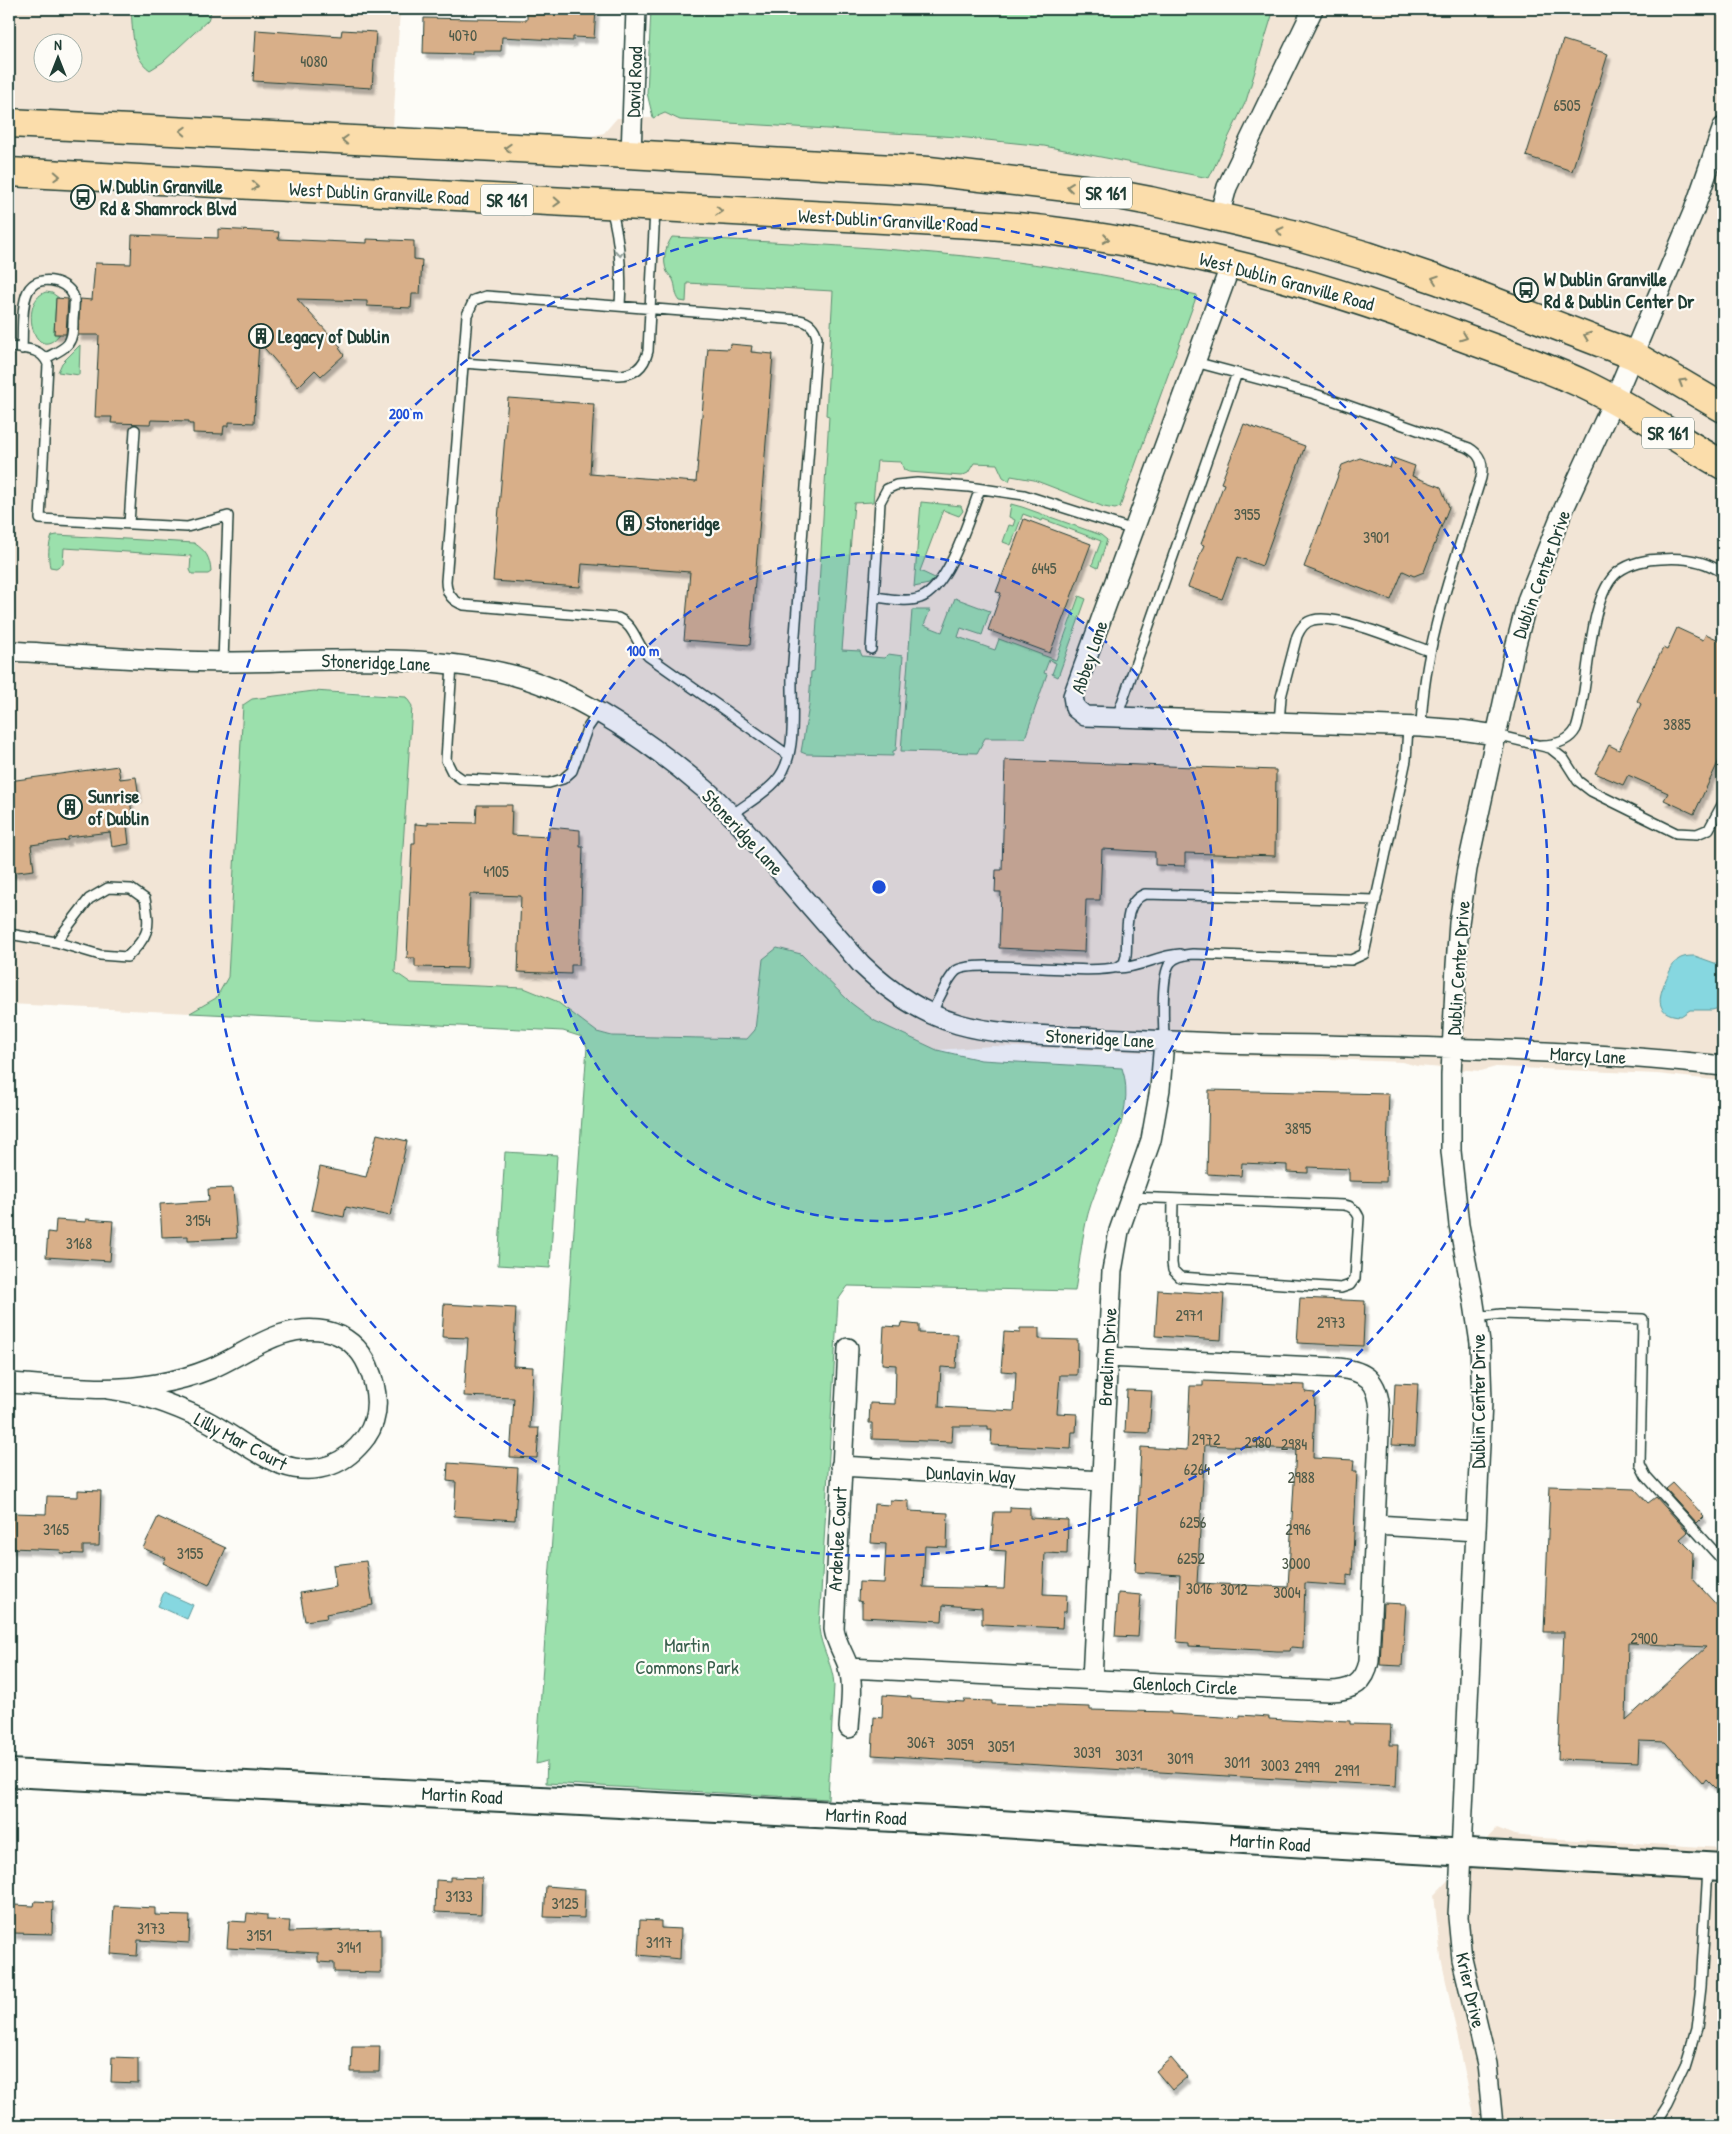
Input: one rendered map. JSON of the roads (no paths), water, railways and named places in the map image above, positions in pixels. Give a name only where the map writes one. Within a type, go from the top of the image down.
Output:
[{"type":"main road","name":"SR 161","points":[[9,124],[929,170],[1092,190],[1218,216],[1367,256],[1502,304],[1632,355],[1723,408]]},
{"type":"main road","name":"West Dublin Granville Road","points":[[9,172],[921,221],[1052,231],[1107,238],[1231,264],[1340,294],[1442,329],[1551,371],[1614,400],[1723,465]]},
{"type":"street","name":"David Road","points":[[631,155],[636,9]]},
{"type":"street","points":[[1218,216],[1226,187],[1313,9]]},
{"type":"street","name":"Dublin Center Drive","points":[[1461,1853],[1482,1400],[1480,1343],[1459,1225],[1453,1174],[1450,1116],[1456,965],[1461,906],[1473,840],[1521,624],[1534,583],[1561,515],[1614,400],[1694,210],[1718,162],[1723,127]]},
{"type":"street","name":"Abbey Lane","points":[[1231,264],[1073,696],[1075,708],[1084,716],[1415,727],[1462,730],[1496,735]]},
{"type":"street","name":"Stoneridge Lane","points":[[9,651],[223,662],[356,659],[473,667],[518,676],[569,696],[598,713],[674,765],[706,790],[732,815],[861,964],[893,992],[931,1014],[957,1024],[1005,1033],[1164,1041],[1453,1049]]},
{"type":"street","name":"Braelinn Drive","points":[[1092,1680],[1107,1358],[1115,1249],[1130,1197],[1151,1140],[1159,1098],[1164,1041]]},
{"type":"street","name":"Marcy Lane","points":[[1453,1049],[1584,1054],[1723,1066]]},
{"type":"street","name":"Lilly Mar Court","points":[[9,1383],[108,1389],[134,1387],[178,1379],[210,1369],[288,1332],[322,1330],[340,1335],[360,1352],[374,1380],[377,1407],[376,1417],[369,1434],[354,1451],[325,1467],[302,1470],[279,1465],[212,1424],[165,1402],[108,1389]]},
{"type":"street","name":"Ardenlee Court","points":[[848,1348],[834,1629],[836,1643],[848,1668],[851,1683],[849,1728]]},
{"type":"street","name":"Glenloch Circle","points":[[848,1668],[1329,1691],[1348,1690],[1356,1686],[1366,1673],[1369,1661],[1380,1410],[1377,1389],[1366,1376],[1358,1372],[1338,1368],[1107,1358]]},
{"type":"street","name":"Dunlavin Way","points":[[841,1466],[1102,1481]]},
{"type":"street","points":[[1376,1525],[1476,1531]]},
{"type":"street","name":"Martin Road","points":[[9,1773],[954,1821],[1716,1867]]},
{"type":"street","name":"Krier Drive","points":[[1461,1853],[1458,1904],[1460,1938],[1464,1966],[1486,2056],[1492,2125]]},
{"type":"lane","points":[[610,205],[619,244],[621,272],[620,306]]},
{"type":"lane","points":[[463,363],[618,376],[630,374],[641,367],[646,360],[651,308],[655,207]]},
{"type":"lane","points":[[22,349],[25,304],[29,290],[38,282],[51,280],[57,282],[69,289],[74,296],[72,335],[66,346],[46,358]]},
{"type":"lane","points":[[732,815],[774,784],[784,770],[788,755],[794,718],[792,676],[815,332],[810,325],[802,320],[480,297],[472,303],[468,312],[463,363],[446,581],[446,588],[451,598],[464,605],[618,618],[629,625],[648,656],[788,755]]},
{"type":"lane","points":[[9,347],[36,351],[46,358],[48,370],[40,519],[187,527],[228,516],[223,662]]},
{"type":"lane","points":[[931,1014],[953,975],[962,968],[979,966],[1065,970],[1110,969],[1134,966],[1165,956],[1193,954],[1346,960],[1362,956],[1365,950],[1406,760],[1422,696],[1429,651],[1481,478],[1483,468],[1481,458],[1469,448],[1316,394],[1195,362]]},
{"type":"lane","points":[[1117,717],[1237,373]]},
{"type":"lane","points":[[129,524],[135,430]]},
{"type":"lane","points":[[871,649],[880,502],[887,490],[896,485],[917,483],[1024,495],[1134,530]]},
{"type":"lane","points":[[874,597],[918,599],[927,595],[938,586],[948,570],[980,489]]},
{"type":"lane","points":[[1496,735],[1549,745],[1563,741],[1573,734],[1576,729],[1600,601],[1611,579],[1618,572],[1640,562],[1669,558],[1708,564],[1723,573]]},
{"type":"lane","points":[[1279,723],[1281,697],[1297,636],[1300,629],[1311,620],[1338,620],[1429,651]]},
{"type":"lane","points":[[452,665],[446,760],[452,772],[462,779],[548,783],[563,779],[572,771],[587,729],[598,713]]},
{"type":"lane","points":[[1541,744],[1558,753],[1578,780],[1591,791],[1676,833],[1697,834],[1709,829],[1723,803]]},
{"type":"lane","points":[[9,934],[56,942],[100,955],[127,957],[143,941],[150,922],[145,899],[130,888],[108,888],[89,899],[56,942]]},
{"type":"lane","points":[[1110,969],[1118,967],[1126,960],[1130,907],[1134,900],[1145,894],[1376,900]]},
{"type":"lane","points":[[1164,1041],[1166,972],[1170,963],[1177,957],[1193,954]]},
{"type":"lane","points":[[1130,1197],[1174,1198],[1344,1205],[1352,1207],[1357,1212],[1359,1220],[1355,1278],[1352,1283],[1341,1288],[1180,1277],[1173,1270],[1172,1263],[1174,1198]]},
{"type":"lane","points":[[1476,1317],[1501,1314],[1643,1319],[1640,1464],[1646,1476],[1723,1561]]},
{"type":"lane","points":[[1654,2125],[1666,2106],[1685,2066],[1696,2030],[1716,1867]]},
{"type":"water","points":[[1695,956],[1723,966],[1723,1007],[1712,1010],[1690,1010],[1681,1016],[1665,1012],[1660,1002],[1662,989],[1671,968],[1679,959]]},
{"type":"water","points":[[164,1592],[193,1605],[187,1619],[158,1606]]},
{"type":"place","name":"W Dublin Granville Rd & Shamrock Blvd","points":[[83,197]]},
{"type":"place","name":"W Dublin Granville Rd & Dublin Center Dr","points":[[1526,290]]},
{"type":"place","name":"Legacy of Dublin","points":[[261,336]]},
{"type":"place","name":"Stoneridge","points":[[629,523]]},
{"type":"place","name":"Sunrise of Dublin","points":[[70,807]]},
{"type":"park label","name":"Martin Commons Park","points":[[687,1656]]}]
